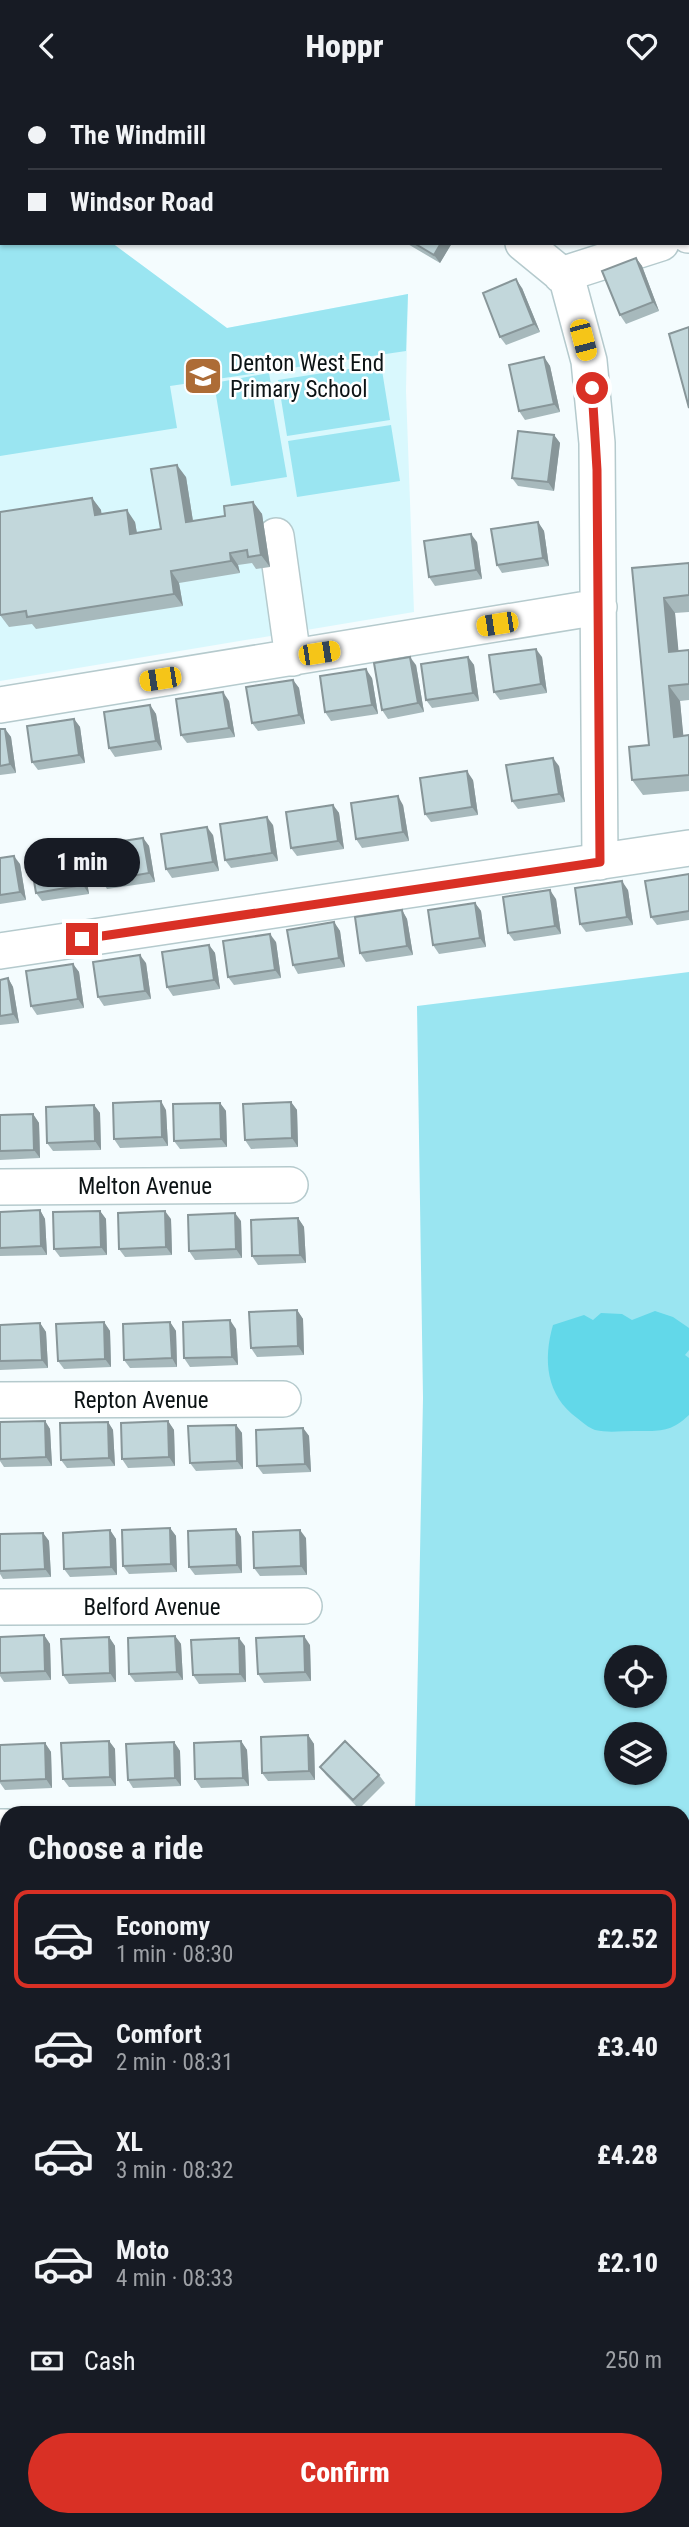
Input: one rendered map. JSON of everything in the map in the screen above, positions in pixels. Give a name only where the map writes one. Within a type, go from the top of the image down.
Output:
[{"type":"street","points":[[525,245],[567,279],[589,361],[597,443],[600,862]]},
{"type":"street","points":[[561,275],[655,245]]},
{"type":"street","points":[[276,536],[293,657]]},
{"type":"street","points":[[0,705],[599,607]]},
{"type":"street","points":[[0,951],[689,848]]},
{"type":"street","name":"Melton Avenue","points":[[0,1187],[290,1185]]},
{"type":"street","name":"Repton Avenue","points":[[0,1400],[283,1399]]},
{"type":"street","name":"Belford Avenue","points":[[0,1607],[304,1606]]},
{"type":"shaded area","name":"Denton West End Primary School","points":[[0,245],[115,245],[227,328],[408,294],[406,391],[414,612],[0,681]]},
{"type":"shaded area","points":[[0,245],[115,245],[227,328],[408,294],[406,351],[170,386],[177,428],[0,456]]},
{"type":"shaded area","points":[[381,364],[390,420],[287,436],[278,380]]},
{"type":"shaded area","points":[[269,373],[287,477],[231,486],[214,383]]},
{"type":"shaded area","points":[[391,425],[400,481],[297,497],[288,441]]},
{"type":"shaded area","points":[[689,972],[689,1806],[415,1806],[423,1398],[417,1006]]},
{"type":"shaded area","points":[[655,1311],[673,1317],[689,1328],[689,1350],[685,1355],[689,1358],[689,1415],[670,1428],[657,1431],[610,1432],[590,1428],[567,1409],[553,1388],[548,1351],[553,1325],[584,1315],[593,1320],[601,1313],[622,1314],[632,1320]]},
{"type":"building","points":[[417,245],[440,245],[434,255]]},
{"type":"building","points":[[636,258],[653,302],[620,315],[602,271]]},
{"type":"building","points":[[516,279],[534,324],[500,337],[483,293]]},
{"type":"building","points":[[689,327],[689,408],[669,334]]},
{"type":"building","points":[[544,357],[554,404],[519,411],[509,365]]},
{"type":"building","points":[[518,431],[554,435],[548,482],[512,478]]},
{"type":"building","points":[[177,465],[186,522],[225,516],[224,506],[253,502],[261,555],[248,557],[247,550],[230,553],[231,561],[171,571],[174,594],[27,617],[26,611],[0,615],[0,512],[92,498],[95,515],[127,510],[130,534],[161,529],[151,469]]},
{"type":"building","points":[[538,522],[543,558],[497,565],[491,529]]},
{"type":"building","points":[[471,534],[476,570],[429,577],[424,541]]},
{"type":"building","points":[[689,563],[689,595],[664,598],[669,652],[689,650],[689,684],[669,686],[674,737],[689,735],[689,775],[632,780],[629,747],[649,745],[632,568]]},
{"type":"building","points":[[536,649],[541,684],[494,692],[489,655]]},
{"type":"building","points":[[410,657],[418,703],[382,710],[374,663]]},
{"type":"building","points":[[468,657],[473,693],[426,700],[421,664]]},
{"type":"building","points":[[366,669],[372,705],[325,712],[320,676]]},
{"type":"building","points":[[293,680],[299,715],[252,723],[246,687]]},
{"type":"building","points":[[223,692],[229,728],[181,735],[176,699]]},
{"type":"building","points":[[150,705],[156,741],[109,748],[104,712]]},
{"type":"building","points":[[74,719],[79,755],[32,762],[27,726]]},
{"type":"building","points":[[0,729],[5,729],[10,764],[0,766]]},
{"type":"building","points":[[553,758],[559,794],[512,801],[506,765]]},
{"type":"building","points":[[467,771],[472,807],[425,814],[420,778]]},
{"type":"building","points":[[398,796],[403,832],[356,839],[351,803]]},
{"type":"building","points":[[333,805],[338,841],[291,848],[286,812]]},
{"type":"building","points":[[267,817],[272,853],[225,860],[220,824]]},
{"type":"building","points":[[207,827],[213,862],[166,869],[161,834]]},
{"type":"building","points":[[143,838],[149,873],[102,881],[96,845]]},
{"type":"building","points":[[77,850],[83,885],[36,893],[30,857]]},
{"type":"building","points":[[14,856],[20,892],[0,895],[0,858]]},
{"type":"building","points":[[689,874],[689,911],[651,917],[645,881]]},
{"type":"building","points":[[622,881],[627,917],[580,924],[575,888]]},
{"type":"building","points":[[550,890],[555,926],[508,933],[503,897]]},
{"type":"building","points":[[475,903],[480,938],[433,945],[428,910]]},
{"type":"building","points":[[402,910],[407,946],[360,953],[355,917]]},
{"type":"building","points":[[334,922],[339,958],[293,965],[287,930]]},
{"type":"building","points":[[270,934],[275,970],[228,977],[223,941]]},
{"type":"building","points":[[209,945],[214,980],[167,987],[162,952]]},
{"type":"building","points":[[140,955],[145,991],[98,997],[93,962]]},
{"type":"building","points":[[73,964],[78,999],[31,1006],[26,971]]},
{"type":"building","points":[[8,978],[13,1014],[0,1016],[0,980]]},
{"type":"building","points":[[161,1101],[162,1137],[114,1139],[113,1103]]},
{"type":"building","points":[[291,1102],[292,1138],[245,1140],[243,1104]]},
{"type":"building","points":[[220,1103],[221,1139],[174,1141],[173,1104]]},
{"type":"building","points":[[94,1105],[95,1141],[47,1143],[46,1107]]},
{"type":"building","points":[[33,1114],[34,1150],[0,1151],[0,1115]]},
{"type":"building","points":[[40,1210],[41,1246],[0,1248],[0,1212]]},
{"type":"building","points":[[100,1211],[101,1247],[54,1249],[53,1212]]},
{"type":"building","points":[[165,1211],[166,1247],[119,1249],[118,1213]]},
{"type":"building","points":[[235,1213],[236,1249],[189,1251],[188,1215]]},
{"type":"building","points":[[298,1218],[300,1255],[252,1256],[251,1220]]},
{"type":"building","points":[[297,1310],[298,1346],[251,1348],[249,1312]]},
{"type":"building","points":[[230,1320],[232,1357],[184,1358],[183,1322]]},
{"type":"building","points":[[104,1322],[105,1359],[58,1361],[56,1324]]},
{"type":"building","points":[[170,1322],[172,1358],[124,1360],[123,1324]]},
{"type":"building","points":[[40,1323],[42,1360],[0,1361],[0,1325]]},
{"type":"building","points":[[45,1421],[46,1457],[0,1459],[0,1422]]},
{"type":"building","points":[[168,1421],[169,1457],[122,1459],[121,1423]]},
{"type":"building","points":[[108,1422],[109,1458],[61,1460],[60,1423]]},
{"type":"building","points":[[236,1425],[237,1461],[190,1463],[188,1426]]},
{"type":"building","points":[[303,1428],[305,1464],[257,1466],[256,1430]]},
{"type":"building","points":[[170,1528],[171,1564],[123,1566],[122,1530]]},
{"type":"building","points":[[236,1529],[237,1565],[189,1567],[188,1531]]},
{"type":"building","points":[[110,1530],[111,1567],[64,1569],[63,1533]]},
{"type":"building","points":[[300,1530],[301,1566],[254,1568],[253,1532]]},
{"type":"building","points":[[43,1533],[45,1569],[0,1571],[0,1534]]},
{"type":"building","points":[[44,1635],[45,1671],[0,1673],[0,1637]]},
{"type":"building","points":[[175,1636],[177,1672],[129,1674],[128,1638]]},
{"type":"building","points":[[304,1636],[305,1672],[258,1674],[256,1638]]},
{"type":"building","points":[[109,1637],[110,1673],[63,1675],[61,1639]]},
{"type":"building","points":[[239,1638],[240,1674],[193,1675],[191,1640]]},
{"type":"building","points":[[308,1735],[309,1771],[262,1773],[261,1737]]},
{"type":"building","points":[[109,1741],[110,1777],[63,1779],[61,1743]]},
{"type":"building","points":[[241,1741],[243,1778],[195,1779],[194,1743]]},
{"type":"building","points":[[345,1741],[379,1775],[353,1800],[320,1767]]},
{"type":"building","points":[[174,1742],[175,1778],[128,1780],[126,1744]]},
{"type":"building","points":[[45,1743],[46,1779],[0,1781],[0,1745]]},
{"type":"place","name":"Denton West End Primary School","points":[[203,376]]},
{"type":"route","points":[[82,939],[600,862],[597,443],[592,388]]}]
